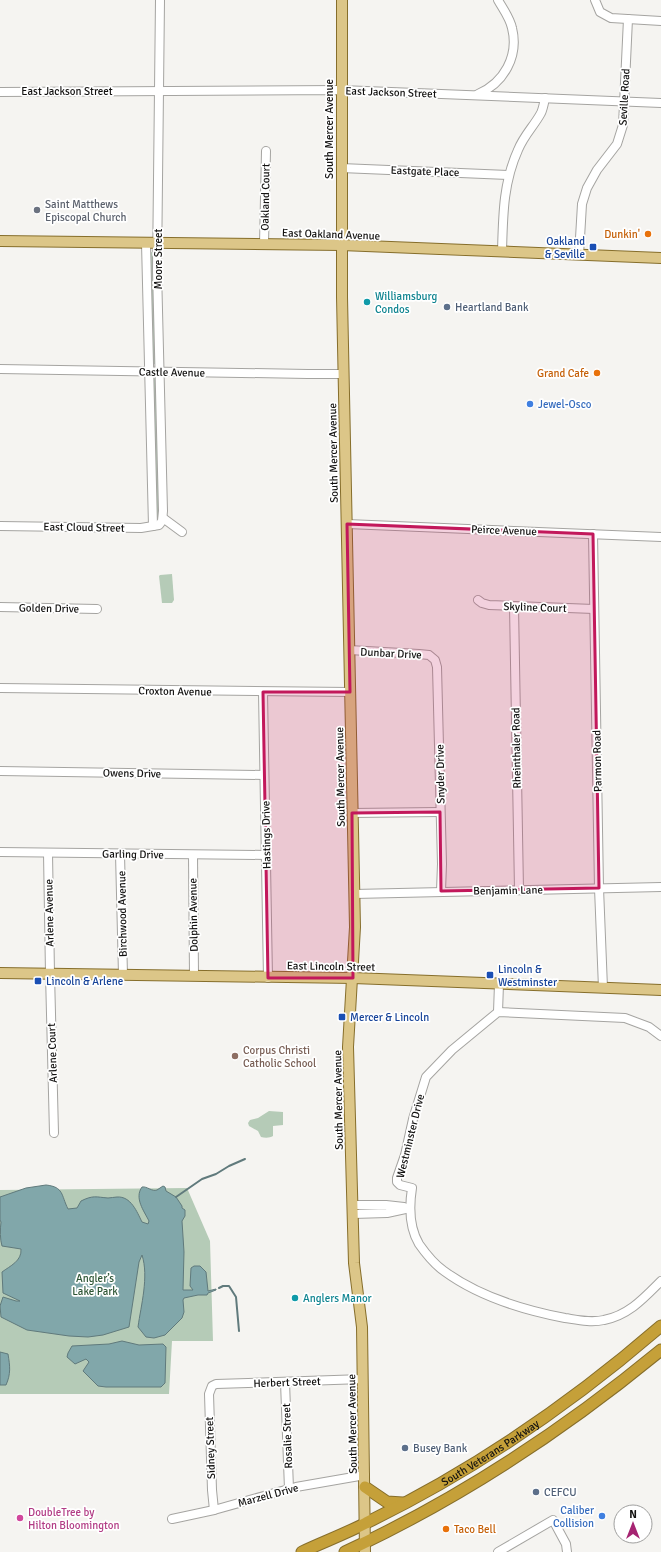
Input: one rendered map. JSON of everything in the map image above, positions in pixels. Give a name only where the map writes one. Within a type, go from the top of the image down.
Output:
[{"type":"highway","name":"South Veterans Parkway","points":[[302,1552],[366,1523],[405,1503],[500,1447],[600,1377],[661,1326]]},
{"type":"highway","name":"South Veterans Parkway","points":[[345,1552],[366,1547],[481,1480],[519,1456],[599,1400],[661,1350]]},
{"type":"highway","points":[[365,1486],[387,1502],[405,1503]]},
{"type":"main road","name":"South Mercer Avenue","points":[[342,0],[341,245],[355,927],[348,1047],[354,1263],[362,1327],[364,1379],[366,1547]]},
{"type":"main road","name":"East Oakland Avenue","points":[[0,241],[341,245],[661,258]]},
{"type":"main road","name":"East Lincoln Street","points":[[0,973],[268,978],[353,978],[661,990]]},
{"type":"street","name":"Moore Street","points":[[160,0],[158,243],[163,518]]},
{"type":"street","points":[[475,95],[499,80],[509,64],[513,52],[514,40],[512,28],[509,19],[498,0]]},
{"type":"street","points":[[595,0],[598,9],[605,16],[614,19],[661,21]]},
{"type":"street","name":"Seville Road","points":[[579,255],[582,204],[593,176],[613,149],[621,135],[624,121],[628,19]]},
{"type":"street","name":"East Jackson Street","points":[[0,92],[342,90],[661,103]]},
{"type":"street","points":[[502,252],[504,201],[508,175],[519,147],[528,130],[541,113],[545,98]]},
{"type":"street","name":"Oakland Court","points":[[264,244],[266,150]]},
{"type":"street","name":"Eastgate Place","points":[[341,168],[508,175]]},
{"type":"street","name":"Moore Street","points":[[146,243],[153,526]]},
{"type":"street","name":"Castle Avenue","points":[[0,369],[343,374]]},
{"type":"street","points":[[153,526],[159,525],[163,518],[182,532]]},
{"type":"street","name":"Peirce Avenue","points":[[347,524],[661,537]]},
{"type":"street","name":"East Cloud Street","points":[[0,526],[134,528],[153,526]]},
{"type":"street","name":"Parmon Road","points":[[593,534],[599,888],[603,988]]},
{"type":"street","name":"Skyline Court","points":[[478,600],[489,605],[594,609]]},
{"type":"street","name":"Rheinthaler Road","points":[[514,606],[519,890]]},
{"type":"street","name":"Golden Drive","points":[[0,607],[97,609]]},
{"type":"street","name":"Dunbar Drive","points":[[349,650],[419,654],[433,657]]},
{"type":"street","name":"Snyder Drive","points":[[433,657],[437,667],[442,864],[441,891]]},
{"type":"street","name":"Croxton Avenue","points":[[0,688],[350,692]]},
{"type":"street","name":"Hastings Drive","points":[[263,692],[268,978]]},
{"type":"street","name":"Owens Drive","points":[[0,772],[264,775]]},
{"type":"street","points":[[352,813],[440,812]]},
{"type":"street","name":"Garling Drive","points":[[0,852],[266,855]]},
{"type":"street","name":"Arlene Avenue","points":[[48,853],[50,974]]},
{"type":"street","name":"Birchwood Avenue","points":[[120,854],[123,975]]},
{"type":"street","name":"Dolphin Avenue","points":[[193,855],[194,976]]},
{"type":"street","name":"Benjamin Lane","points":[[354,894],[661,887]]},
{"type":"street","name":"Arlene Court","points":[[50,974],[54,1132]]},
{"type":"street","points":[[499,984],[498,1012],[625,1018],[649,1027],[661,1036]]},
{"type":"street","name":"Westminster Drive","points":[[498,1012],[452,1050],[426,1077],[413,1119],[405,1155],[397,1178],[397,1182],[400,1185],[412,1188],[410,1220],[413,1231],[421,1247],[444,1271],[474,1288],[504,1302],[529,1310],[587,1322],[604,1320],[621,1315],[637,1305],[661,1281]]},
{"type":"street","points":[[353,1210],[386,1205],[410,1208]]},
{"type":"street","name":"Herbert Street","points":[[212,1386],[216,1384],[364,1379]]},
{"type":"street","name":"Rosalie Street","points":[[285,1382],[289,1489]]},
{"type":"street","name":"Sidney Street","points":[[212,1386],[209,1394],[214,1510]]},
{"type":"street","name":"Marzell Drive","points":[[172,1519],[214,1510],[289,1489],[365,1475]]},
{"type":"street","points":[[498,1552],[553,1520],[566,1544],[567,1552]]},
{"type":"highlighted area","points":[[347,524],[593,534],[599,888],[441,891],[440,812],[352,813],[353,978],[268,978],[263,692],[350,692]]},
{"type":"green space","points":[[149,253],[154,253],[156,364],[152,364]]},
{"type":"green space","points":[[152,379],[156,379],[161,516],[156,520]]},
{"type":"green space","points":[[172,574],[174,600],[172,603],[162,603],[159,576]]},
{"type":"green space","points":[[269,1111],[283,1112],[283,1125],[273,1126],[273,1136],[267,1138],[261,1137],[258,1131],[249,1126],[248,1123],[250,1120],[258,1118]]},
{"type":"green space","name":"Angler’s Lake Park","points":[[187,1188],[210,1241],[213,1341],[172,1341],[169,1394],[0,1394],[0,1190]]},
{"type":"water","points":[[46,1185],[52,1186],[61,1192],[68,1209],[77,1208],[81,1201],[92,1197],[122,1197],[133,1205],[142,1222],[148,1224],[149,1221],[139,1200],[140,1191],[142,1187],[146,1187],[151,1190],[158,1190],[163,1186],[165,1187],[166,1191],[176,1197],[182,1208],[185,1210],[185,1216],[182,1221],[184,1252],[183,1290],[193,1290],[190,1286],[191,1268],[194,1266],[200,1266],[206,1272],[208,1291],[216,1290],[208,1293],[207,1295],[184,1298],[184,1312],[182,1318],[165,1335],[154,1338],[146,1337],[138,1327],[145,1282],[142,1255],[139,1262],[129,1327],[103,1335],[88,1337],[69,1336],[27,1330],[1,1317],[0,1306],[3,1297],[20,1301],[3,1293],[2,1272],[18,1260],[21,1249],[2,1246],[0,1234],[0,1197],[26,1188]]},
{"type":"water","points":[[122,1341],[139,1345],[163,1344],[166,1347],[165,1383],[161,1387],[98,1386],[83,1371],[89,1362],[86,1359],[75,1364],[67,1357],[72,1346],[109,1344]]},
{"type":"water","points":[[0,1352],[8,1354],[10,1370],[6,1385],[0,1385]]},
{"type":"waterway","points":[[176,1197],[202,1179],[216,1174],[245,1159]]},
{"type":"waterway","points":[[219,1288],[229,1286],[236,1297],[239,1331]]},
{"type":"place","name":"Saint Matthews Episcopal Church","points":[[37,210]]},
{"type":"place","name":"Dunkin'","points":[[648,234]]},
{"type":"place","name":"Oakland & Seville","points":[[593,247]]},
{"type":"place","name":"Williamsburg Condos","points":[[367,302]]},
{"type":"place","name":"Heartland Bank","points":[[447,307]]},
{"type":"place","name":"Grand Cafe","points":[[597,373]]},
{"type":"place","name":"Jewel-Osco","points":[[530,404]]},
{"type":"place","name":"Lincoln & Westminster","points":[[490,975]]},
{"type":"place","name":"Lincoln & Arlene","points":[[38,981]]},
{"type":"place","name":"Mercer & Lincoln","points":[[342,1017]]},
{"type":"place","name":"Corpus Christi Catholic School","points":[[235,1056]]},
{"type":"place","name":"Anglers Manor","points":[[295,1298]]},
{"type":"place","name":"Busey Bank","points":[[405,1448]]},
{"type":"place","name":"CEFCU","points":[[536,1492]]},
{"type":"place","name":"Caliber Collision","points":[[602,1516]]},
{"type":"place","name":"DoubleTree by Hilton Bloomington","points":[[20,1518]]},
{"type":"place","name":"Taco Bell","points":[[446,1529]]}]
